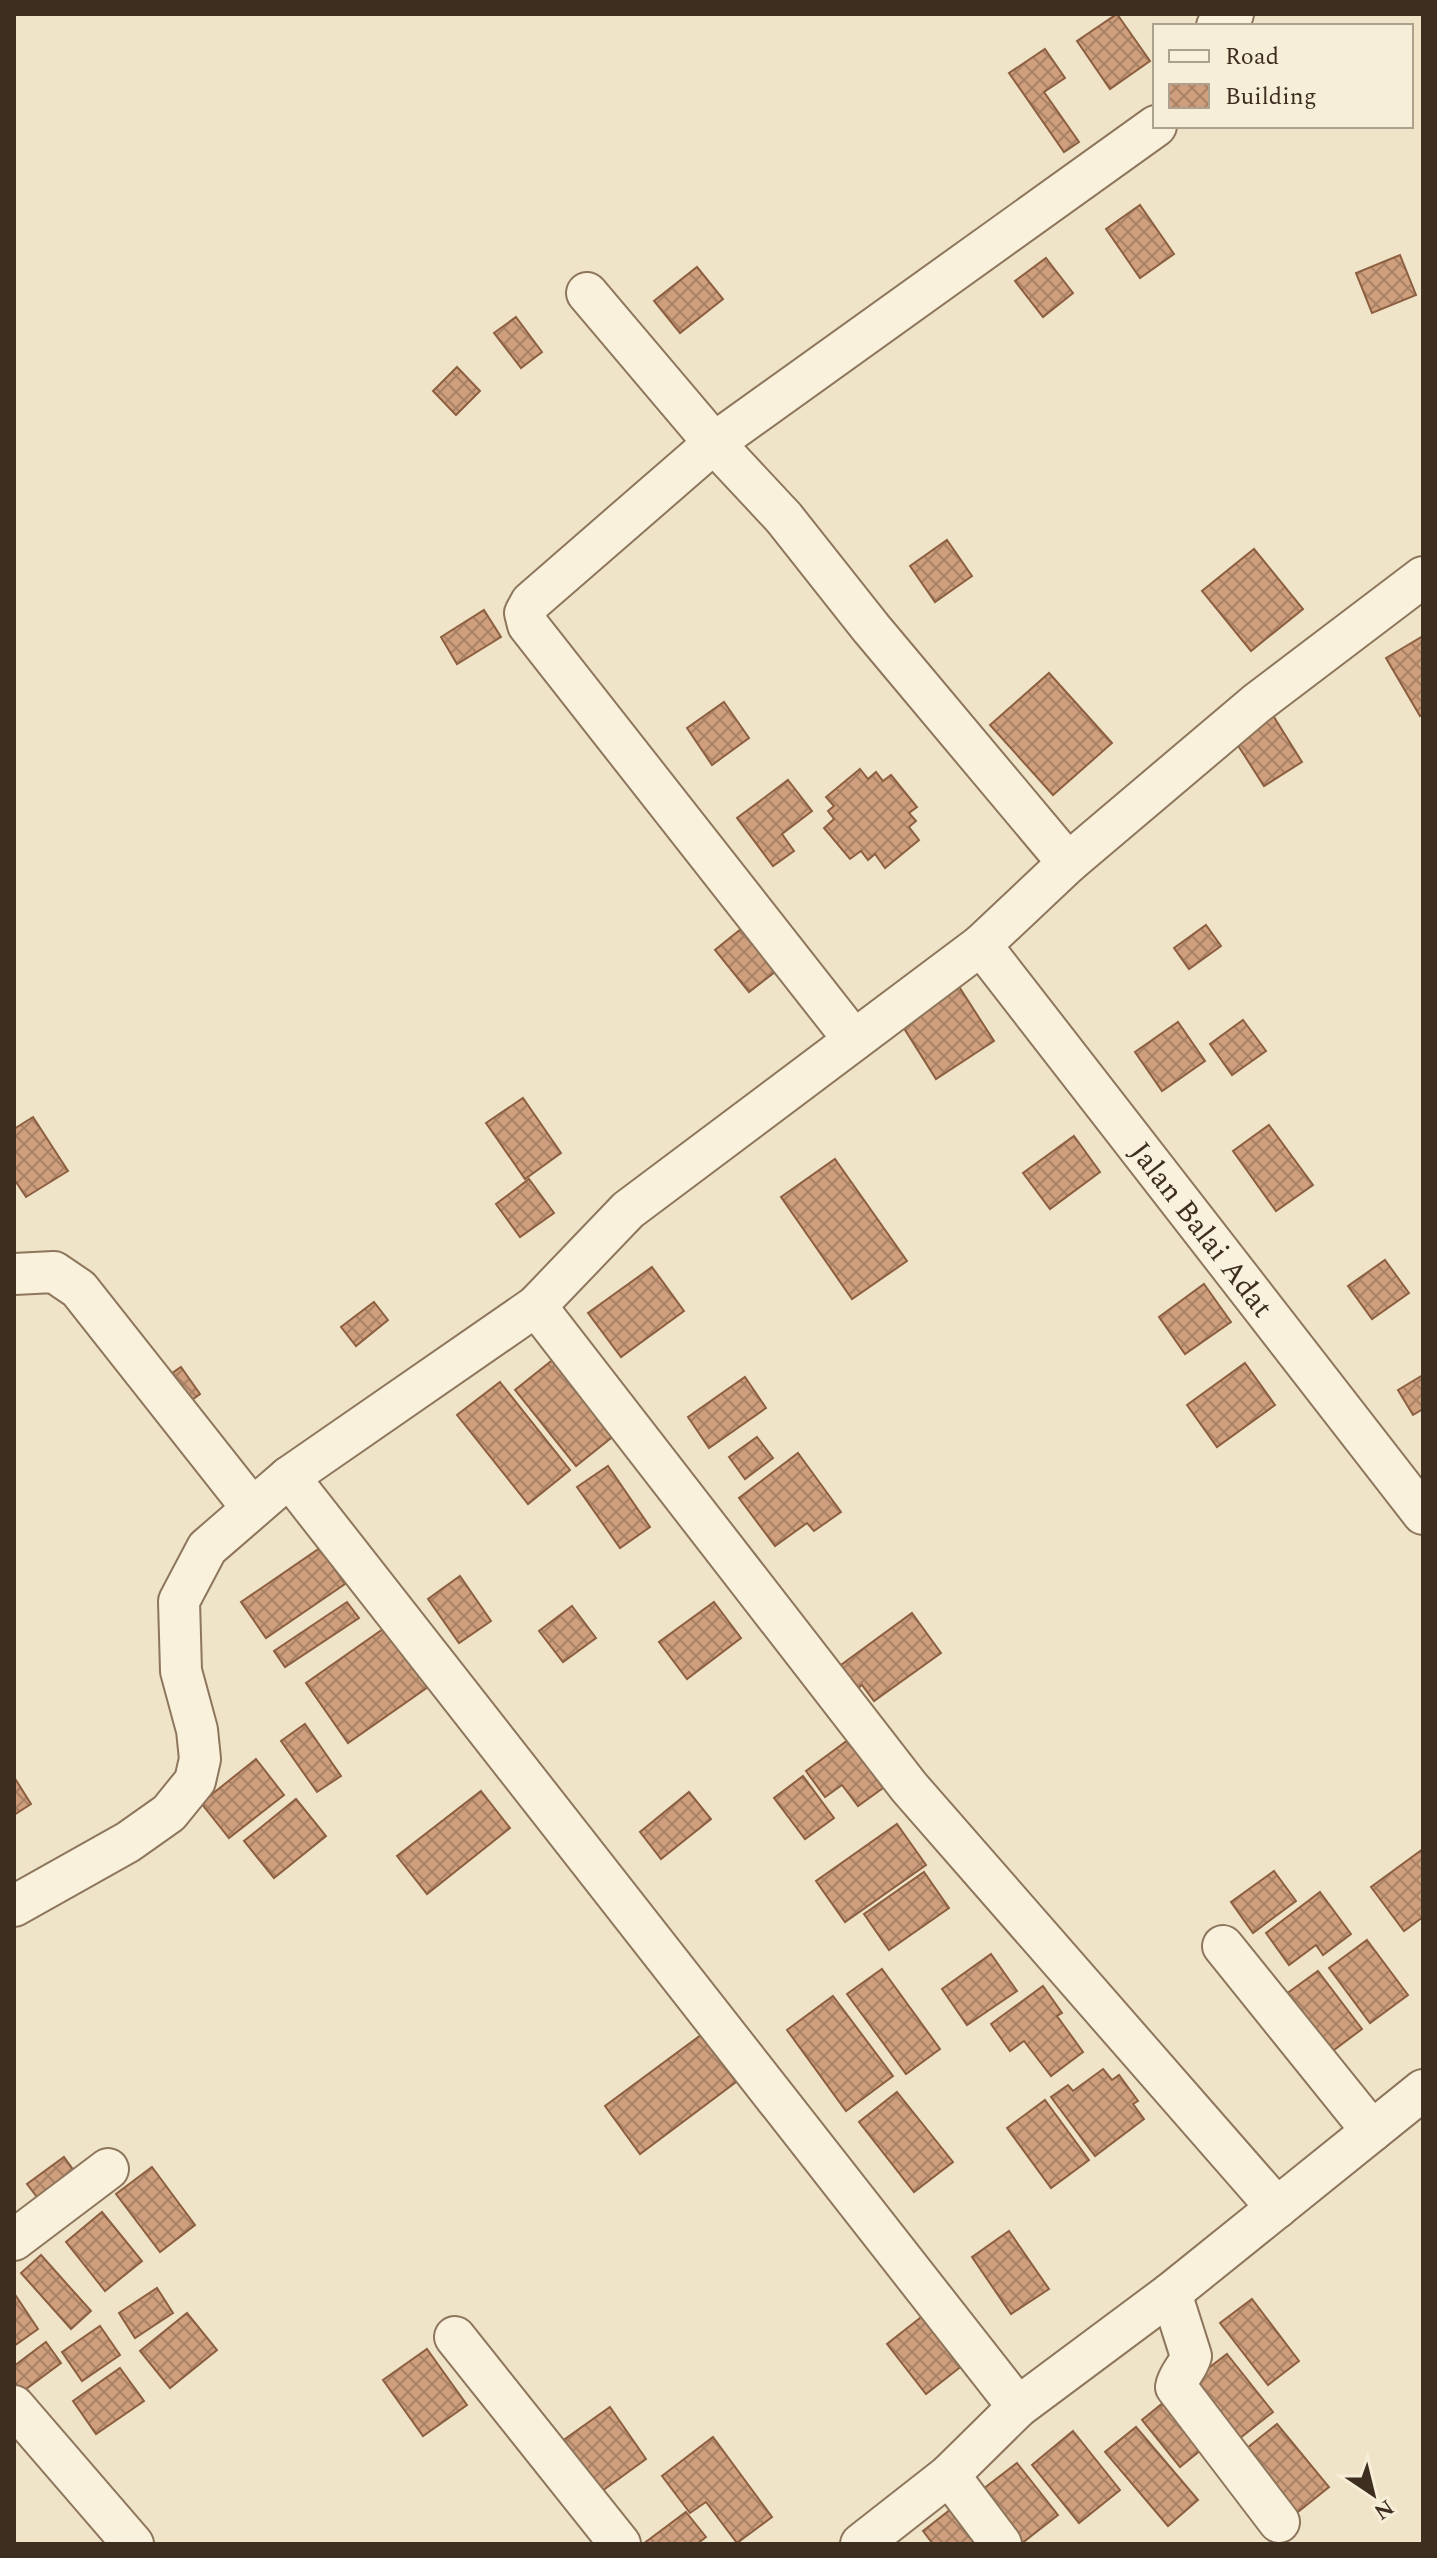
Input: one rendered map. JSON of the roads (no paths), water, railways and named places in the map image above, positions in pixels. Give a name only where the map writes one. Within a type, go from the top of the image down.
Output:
[{"type":"street","points":[[854,1040],[528,625],[525,613],[531,602],[714,443],[1153,128]]},
{"type":"street","points":[[587,293],[714,443],[784,518],[871,628],[1068,863]]},
{"type":"street","points":[[14,1906],[128,1842],[169,1813],[195,1781],[200,1759],[197,1730],[181,1671],[179,1601],[207,1548],[289,1477],[536,1306],[628,1210],[981,945],[1068,863],[1257,703],[1423,577]]},
{"type":"street","name":"Jalan Balai Adat","points":[[981,945],[1423,1514]]},
{"type":"street","points":[[14,1274],[54,1272],[79,1289],[252,1508]]},
{"type":"street","points":[[536,1306],[909,1787],[1277,2208]]},
{"type":"street","points":[[289,1477],[1018,2407]]},
{"type":"street","points":[[1223,1946],[1372,2131]]},
{"type":"street","points":[[880,2538],[1018,2407],[1171,2293],[1423,2090]]},
{"type":"street","points":[[14,2240],[108,2169]]},
{"type":"street","points":[[1171,2293],[1191,2356],[1176,2387],[1279,2522]]},
{"type":"street","points":[[455,2337],[620,2544]]},
{"type":"street","points":[[14,2406],[133,2544]]},
{"type":"street","points":[[949,2475],[1001,2544]]}]
